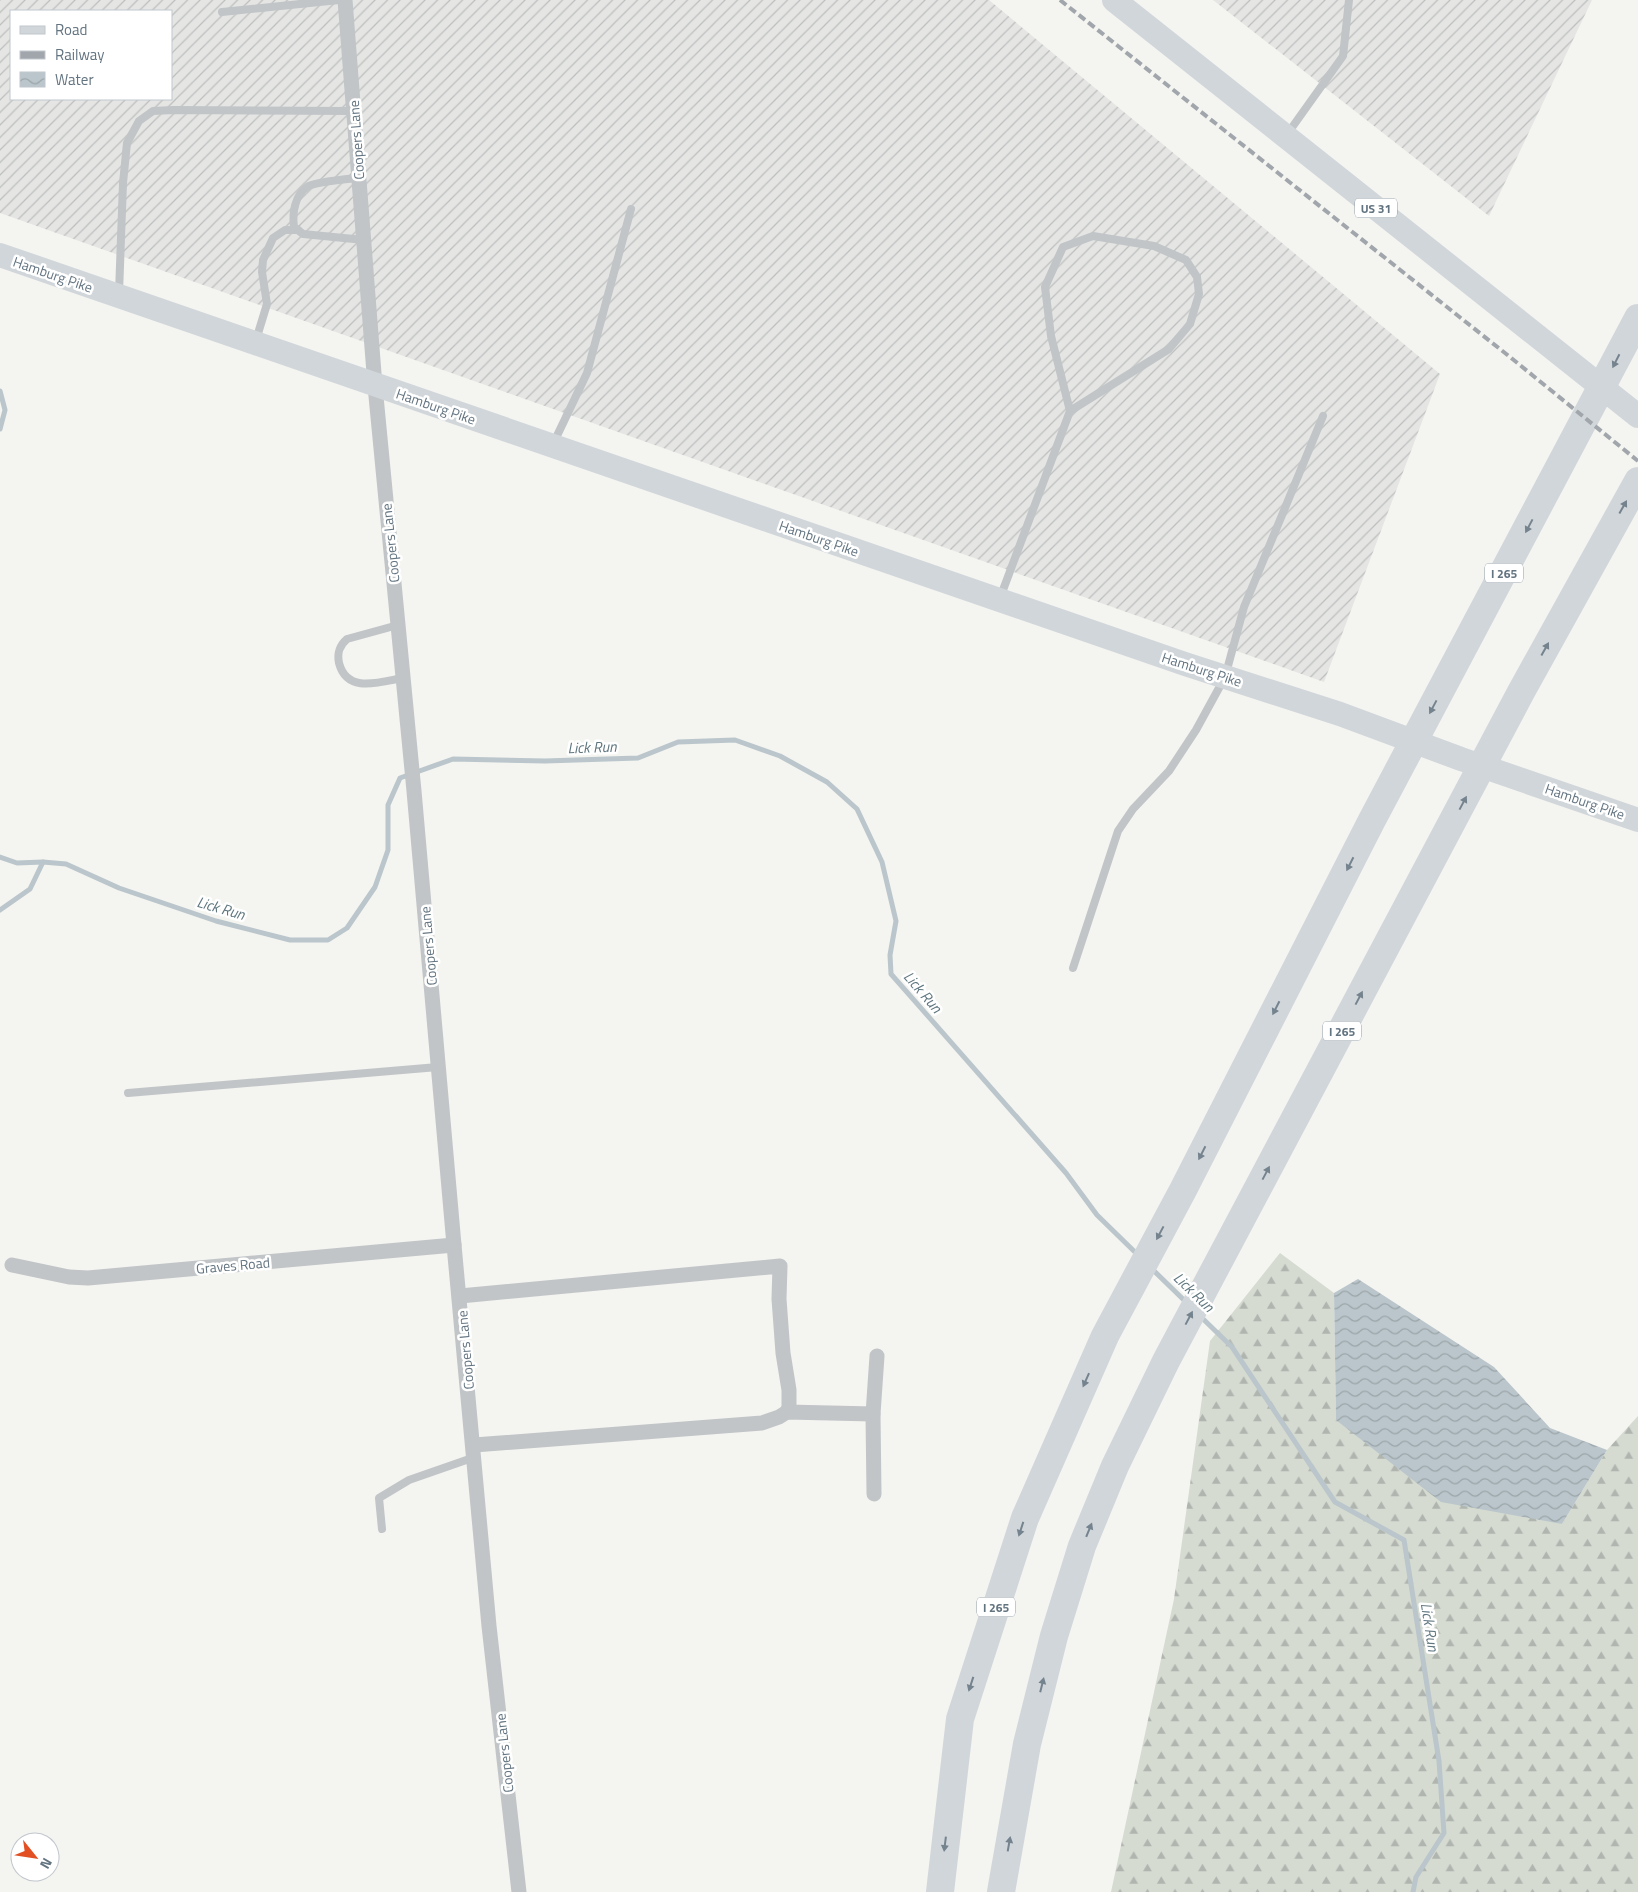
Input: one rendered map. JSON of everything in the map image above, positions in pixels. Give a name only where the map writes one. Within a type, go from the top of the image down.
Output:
[{"type":"highway","name":"I 265","points":[[940,1892],[960,1720],[1025,1518],[1105,1336],[1183,1190],[1372,820],[1638,318]]},
{"type":"highway","name":"I 265","points":[[1002,1892],[1026,1744],[1057,1627],[1082,1546],[1115,1466],[1166,1361],[1521,692],[1638,480]]},
{"type":"main road","name":"US 31","points":[[1114,0],[1638,416]]},
{"type":"main road","name":"Hamburg Pike","points":[[0,255],[999,600],[1340,714],[1461,759],[1638,820]]},
{"type":"street","name":"Coopers Lane","points":[[344,0],[375,386],[414,791],[490,1635],[519,1892]]},
{"type":"street","name":"Graves Road","points":[[12,1265],[69,1277],[88,1278],[454,1245]]},
{"type":"street","points":[[460,1296],[780,1266],[783,1352],[789,1390],[789,1407],[787,1412]]},
{"type":"street","points":[[874,1494],[873,1414],[877,1356]]},
{"type":"street","points":[[474,1451],[762,1423],[787,1412],[873,1414]]},
{"type":"lane","points":[[222,12],[338,0]]},
{"type":"lane","points":[[1285,137],[1343,56],[1349,0]]},
{"type":"lane","points":[[119,296],[123,184],[127,143],[139,121],[153,111],[173,110],[353,111]]},
{"type":"lane","points":[[358,178],[308,186],[299,196],[292,216],[294,227],[303,234],[364,240]]},
{"type":"lane","points":[[552,446],[586,373],[631,209]]},
{"type":"lane","points":[[255,344],[267,304],[262,272],[263,260],[273,238],[285,230],[298,230]]},
{"type":"lane","points":[[999,600],[1070,411],[1051,336],[1045,287],[1063,247],[1093,236],[1154,246],[1186,260],[1197,277],[1199,294],[1190,324],[1169,349],[1070,411]]},
{"type":"lane","points":[[1072,968],[1118,831],[1133,809],[1169,771],[1196,730],[1225,677],[1244,606],[1323,416]]},
{"type":"lane","points":[[398,625],[347,638],[341,644],[338,656],[342,674],[351,682],[366,684],[403,678]]},
{"type":"lane","points":[[128,1093],[438,1068]]},
{"type":"lane","points":[[382,1529],[379,1498],[409,1480],[474,1451]]},
{"type":"shaded area","points":[[0,0],[989,0],[1440,374],[1324,682],[0,213]]},
{"type":"shaded area","points":[[1213,0],[1592,0],[1489,216]]},
{"type":"green space","points":[[1280,1253],[1334,1293],[1336,1420],[1562,1524],[1607,1450],[1638,1416],[1638,1892],[1111,1892],[1174,1599],[1210,1341]]},
{"type":"water","points":[[1358,1279],[1494,1367],[1550,1428],[1607,1450],[1562,1524],[1441,1502],[1336,1420],[1334,1293]]},
{"type":"waterway","name":"Lick Run","points":[[0,391],[5,410],[0,429]]},
{"type":"waterway","name":"Lick Run","points":[[0,857],[17,863],[43,862],[66,864],[119,888],[216,921],[290,940],[328,940],[347,928],[375,887],[388,850],[388,805],[400,778],[453,759],[545,761],[638,758],[678,742],[735,740],[780,756],[827,782],[857,809],[882,862],[896,921],[890,955],[891,974],[1066,1173],[1097,1215],[1139,1256]]},
{"type":"waterway","points":[[0,910],[30,889],[43,862]]},
{"type":"waterway","name":"Lick Run","points":[[1150,1267],[1187,1303]]},
{"type":"waterway","name":"Lick Run","points":[[1200,1316],[1232,1347],[1335,1502],[1404,1540],[1439,1761],[1444,1833],[1416,1877],[1413,1892]]},
{"type":"railway","points":[[1060,0],[1638,461]]}]
